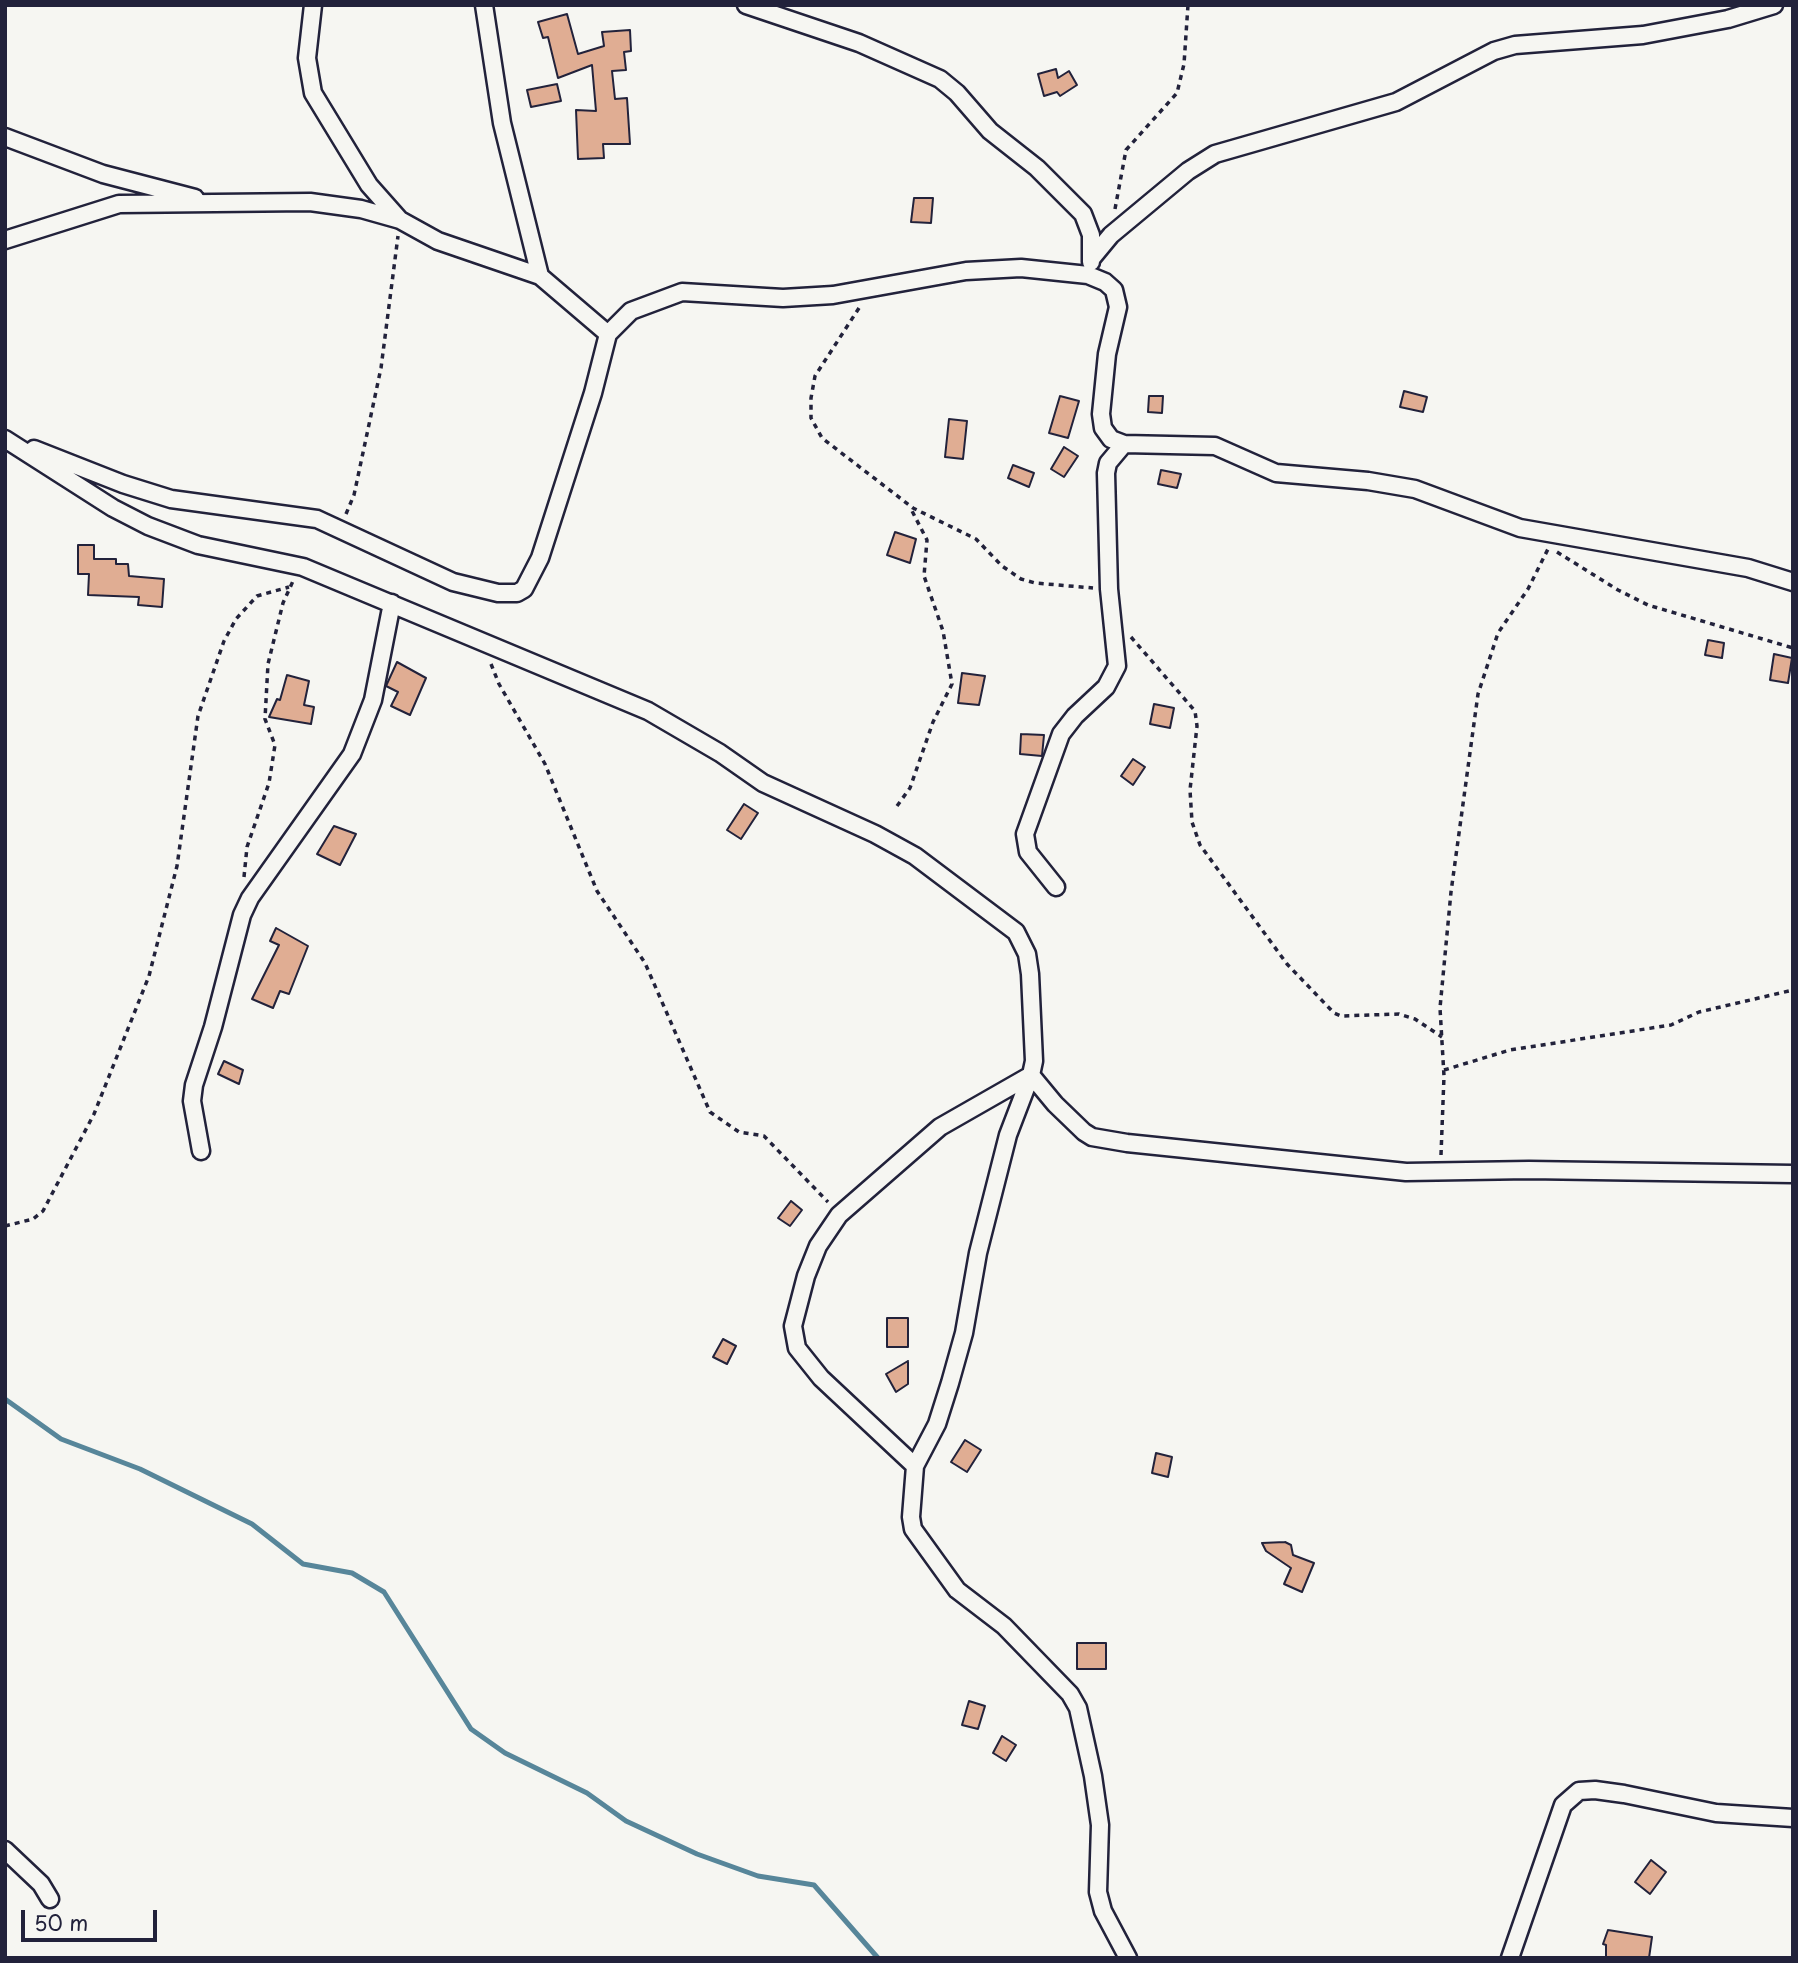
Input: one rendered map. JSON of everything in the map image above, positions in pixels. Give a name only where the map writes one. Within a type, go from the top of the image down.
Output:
[{"type":"street","points":[[313,5],[307,58],[313,93],[369,185],[400,220]]},
{"type":"street","points":[[484,5],[502,123],[540,276]]},
{"type":"street","points":[[746,5],[859,43],[940,79],[957,93],[990,131],[1072,201],[1087,225],[1092,258],[1088,275]]},
{"type":"street","points":[[1092,258],[1111,235],[1188,171],[1215,154],[1396,102],[1494,51],[1534,42],[1643,35],[1728,19],[1774,5]]},
{"type":"street","points":[[5,137],[103,174],[214,203]]},
{"type":"street","points":[[5,240],[119,204],[310,202],[361,209],[400,220],[438,241],[540,276],[608,334]]},
{"type":"street","points":[[5,438],[123,484],[171,499],[317,519],[453,582],[509,594],[524,589],[540,558],[593,393],[608,334],[631,311],[647,302],[682,292],[783,298],[871,290],[966,271],[1021,268],[1088,275],[1105,282],[1117,298],[1118,307],[1107,354],[1101,414],[1107,436],[1124,444],[1215,446],[1276,473],[1368,481],[1415,489],[1520,528],[1748,568],[1793,582]]},
{"type":"street","points":[[5,438],[113,508],[148,526],[198,545],[303,568],[648,712],[720,753],[763,783],[875,834],[915,856],[1016,932],[1027,954],[1031,974],[1034,1052],[1031,1075],[1008,1135],[978,1253],[964,1333],[950,1383],[937,1424],[915,1466],[911,1504],[913,1529],[957,1590],[1004,1626],[1030,1651],[1070,1694],[1078,1708],[1093,1776],[1100,1825],[1098,1892],[1102,1911],[1128,1958]]},
{"type":"street","points":[[1056,887],[1028,852],[1025,834],[1061,734],[1113,679],[1117,666],[1109,589],[1106,473],[1108,463],[1124,444]]},
{"type":"street","points":[[201,1151],[192,1101],[194,1085],[213,1027],[234,938],[250,898],[352,754],[373,700],[392,603]]},
{"type":"street","points":[[1031,1075],[1055,1104],[1084,1132],[1104,1140],[1406,1172],[1528,1170],[1793,1174]]},
{"type":"street","points":[[915,1466],[821,1378],[794,1338],[793,1326],[806,1276],[818,1246],[839,1215],[940,1127],[1031,1075]]},
{"type":"street","points":[[1510,1958],[1563,1805],[1579,1791],[1614,1793],[1716,1813],[1793,1818]]},
{"type":"street","points":[[5,1850],[41,1884],[50,1899]]},
{"type":"path","points":[[1111,235],[1126,150],[1177,93],[1184,64],[1188,5]]},
{"type":"path","points":[[340,528],[354,495],[381,368],[400,220]]},
{"type":"path","points":[[871,290],[816,376],[811,398],[814,428],[837,453],[909,505],[976,539],[1002,566],[1028,582],[1109,589]]},
{"type":"path","points":[[897,806],[910,788],[933,722],[952,684],[943,632],[924,576],[928,540],[909,505]]},
{"type":"path","points":[[1520,528],[1618,590],[1648,605],[1793,648]]},
{"type":"path","points":[[1441,1172],[1444,1070],[1440,1008],[1451,892],[1478,694],[1498,633],[1528,589],[1549,546]]},
{"type":"path","points":[[250,898],[244,865],[252,831],[269,783],[275,745],[265,719],[268,664],[273,634],[289,587],[303,568]]},
{"type":"path","points":[[5,1226],[33,1219],[43,1211],[94,1114],[149,976],[177,866],[198,716],[224,641],[236,620],[257,596],[289,587]]},
{"type":"path","points":[[1112,612],[1195,711],[1198,726],[1190,790],[1200,845],[1287,964],[1334,1013],[1341,1016],[1399,1014],[1415,1019],[1442,1037]]},
{"type":"path","points":[[483,642],[499,684],[545,764],[597,891],[645,963],[710,1112],[739,1132],[764,1136],[839,1215]]},
{"type":"path","points":[[1444,1070],[1510,1051],[1671,1025],[1699,1012],[1793,990]]},
{"type":"building","points":[[567,14],[578,54],[604,46],[602,32],[630,30],[631,51],[624,52],[626,70],[612,71],[615,99],[627,98],[630,144],[603,144],[604,158],[578,159],[576,110],[596,111],[592,65],[558,78],[548,37],[543,38],[538,22]]},
{"type":"building","points":[[1056,69],[1058,78],[1069,71],[1077,85],[1060,96],[1057,92],[1044,96],[1038,74]]},
{"type":"building","points":[[557,84],[561,101],[531,107],[527,90]]},
{"type":"building","points":[[914,198],[933,198],[931,223],[911,222]]},
{"type":"building","points":[[1404,391],[1427,397],[1423,412],[1400,407]]},
{"type":"building","points":[[1060,396],[1079,401],[1068,438],[1049,433]]},
{"type":"building","points":[[1149,396],[1163,396],[1162,413],[1148,412]]},
{"type":"building","points":[[949,419],[967,421],[963,459],[945,457]]},
{"type":"building","points":[[1064,447],[1078,456],[1064,477],[1051,469]]},
{"type":"building","points":[[1013,465],[1034,473],[1029,487],[1008,478]]},
{"type":"building","points":[[1161,470],[1181,474],[1177,488],[1158,484]]},
{"type":"building","points":[[895,532],[916,539],[910,563],[887,555]]},
{"type":"building","points":[[78,545],[94,545],[94,559],[116,559],[116,564],[128,564],[129,576],[164,579],[162,607],[138,605],[139,597],[88,595],[89,574],[78,574]]},
{"type":"building","points":[[1708,640],[1724,643],[1722,658],[1705,655]]},
{"type":"building","points":[[1774,654],[1792,658],[1788,683],[1770,680]]},
{"type":"building","points":[[397,662],[426,678],[410,715],[391,706],[398,692],[386,686]]},
{"type":"building","points":[[962,673],[985,676],[979,705],[958,703]]},
{"type":"building","points":[[287,675],[309,681],[304,705],[314,707],[311,724],[269,717],[277,699],[280,700]]},
{"type":"building","points":[[1154,704],[1174,708],[1170,728],[1150,724]]},
{"type":"building","points":[[1021,734],[1044,735],[1042,756],[1020,754]]},
{"type":"building","points":[[1133,759],[1145,767],[1133,785],[1121,776]]},
{"type":"building","points":[[744,804],[758,813],[741,839],[727,830]]},
{"type":"building","points":[[334,826],[356,834],[340,865],[317,854]]},
{"type":"building","points":[[276,928],[308,946],[289,994],[280,991],[273,1008],[252,999],[279,945],[270,941]]},
{"type":"building","points":[[224,1061],[243,1070],[239,1084],[218,1074]]},
{"type":"building","points":[[791,1201],[802,1210],[790,1226],[778,1218]]},
{"type":"building","points":[[887,1318],[908,1318],[908,1347],[887,1347]]},
{"type":"building","points":[[723,1339],[736,1346],[727,1364],[713,1357]]},
{"type":"building","points":[[908,1361],[908,1384],[896,1392],[886,1374]]},
{"type":"building","points":[[965,1440],[981,1450],[967,1472],[951,1462]]},
{"type":"building","points":[[1156,1453],[1172,1457],[1168,1477],[1152,1473]]},
{"type":"building","points":[[1285,1542],[1291,1545],[1293,1555],[1314,1563],[1302,1592],[1284,1584],[1291,1568],[1266,1551],[1262,1543]]},
{"type":"building","points":[[1077,1643],[1106,1643],[1106,1669],[1077,1669]]},
{"type":"building","points":[[969,1701],[985,1706],[978,1729],[962,1725]]},
{"type":"building","points":[[1002,1736],[1016,1745],[1006,1761],[993,1753]]},
{"type":"building","points":[[1651,1860],[1666,1872],[1650,1894],[1635,1882]]},
{"type":"building","points":[[1608,1930],[1652,1937],[1649,1958],[1606,1958],[1606,1945],[1603,1944]]},
{"type":"waterway","points":[[5,1399],[61,1439],[140,1469],[252,1524],[303,1564],[352,1573],[384,1592],[471,1729],[505,1753],[587,1793],[626,1821],[697,1854],[758,1876],[814,1885],[878,1958]]}]
